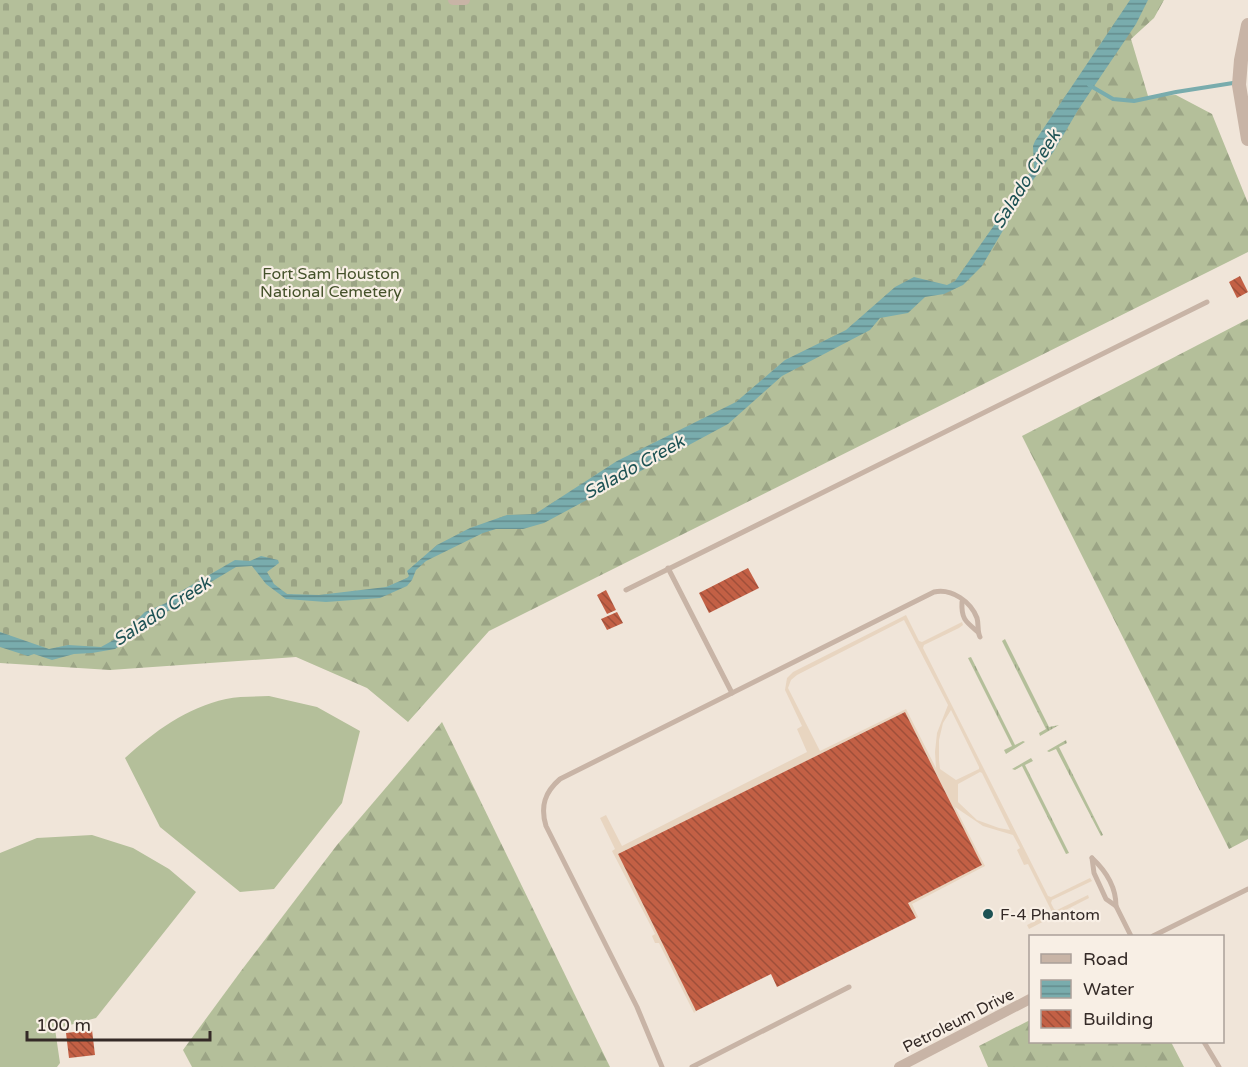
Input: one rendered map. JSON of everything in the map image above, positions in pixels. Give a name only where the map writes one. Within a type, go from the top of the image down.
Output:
[{"type":"street","points":[[453,0],[465,0]]},
{"type":"street","points":[[1248,25],[1239,85],[1248,139]]},
{"type":"street","name":"Petroleum Drive","points":[[899,1067],[1029,1000]]},
{"type":"lane","points":[[626,590],[1207,302]]},
{"type":"lane","points":[[668,568],[732,693]]},
{"type":"lane","points":[[662,1067],[637,1007],[546,826],[543,812],[544,800],[551,787],[560,779],[934,592],[951,592],[960,597],[963,614],[969,627],[979,635],[976,615],[971,607],[962,602]]},
{"type":"lane","points":[[1116,906],[1106,899],[1094,873],[1092,858],[1103,868],[1110,881],[1116,895],[1116,906],[1130,935]]},
{"type":"lane","points":[[1155,935],[1248,889]]},
{"type":"lane","points":[[692,1067],[849,987]]},
{"type":"lane","points":[[1205,1043],[1219,1067]]},
{"type":"green space","name":"Fort Sam Houston National Cemetery","points":[[0,0],[1164,0],[1154,18],[1131,39],[1148,96],[1176,95],[1212,114],[1248,203],[1248,252],[489,631],[408,722],[367,688],[296,657],[110,670],[0,663]]},
{"type":"green space","name":"Fort Sam Houston National Cemetery","points":[[0,0],[1130,0],[1035,141],[1033,146],[1034,169],[1017,186],[1002,214],[955,281],[947,285],[915,277],[895,287],[846,330],[785,360],[736,402],[617,461],[535,514],[507,515],[470,528],[437,545],[407,571],[409,577],[386,587],[319,595],[287,594],[274,584],[267,572],[279,564],[235,560],[171,596],[166,603],[145,612],[119,637],[101,647],[68,645],[49,649],[0,632]]},
{"type":"green space","points":[[1248,319],[1248,839],[1229,849],[1022,436]]},
{"type":"green space","points":[[1005,639],[1049,727],[1059,725],[1040,736],[1039,733],[1046,729],[1002,641]]},
{"type":"green space","points":[[971,657],[1015,745],[1025,742],[1006,754],[1004,750],[1012,746],[968,658]]},
{"type":"green space","points":[[269,696],[317,707],[360,731],[342,803],[274,889],[240,892],[160,827],[125,758],[160,730],[198,708],[231,698]]},
{"type":"green space","points":[[442,722],[610,1067],[192,1067],[183,1050],[337,845]]},
{"type":"green space","points":[[1066,740],[1067,743],[1059,747],[1103,835],[1101,836],[1056,749],[1047,751]]},
{"type":"green space","points":[[1031,758],[1033,761],[1025,765],[1069,853],[1066,854],[1022,766],[1015,770],[1012,769]]},
{"type":"green space","points":[[92,835],[133,848],[169,869],[196,892],[96,1018],[55,1029],[60,1063],[57,1067],[0,1067],[0,853],[37,838]]},
{"type":"green space","points":[[1029,1021],[1029,1043],[1172,1043],[1184,1067],[988,1067],[979,1046]]},
{"type":"shaded area","points":[[906,615],[919,641],[922,642],[962,622],[963,625],[959,628],[924,645],[923,648],[1048,896],[1051,897],[1090,878],[1092,881],[1052,900],[1054,909],[1057,910],[1088,895],[1089,898],[1029,929],[1027,925],[1051,913],[1051,910],[1028,864],[1024,865],[1017,850],[1020,848],[1013,835],[983,826],[955,807],[985,866],[912,904],[918,917],[916,918],[908,903],[982,865],[905,712],[618,854],[696,1011],[694,1013],[659,943],[655,943],[652,936],[655,934],[612,851],[615,849],[600,818],[606,815],[622,846],[807,752],[797,729],[802,726],[785,690],[787,678],[793,672]],"holes":[[[904,620],[948,705],[937,733],[936,768],[906,709],[820,751],[788,688],[791,680]],[[951,710],[979,767],[956,780],[940,769],[939,740],[943,723]],[[982,773],[1010,830],[977,820],[958,802],[958,784]]]},
{"type":"water","name":"Salado Creek","points":[[1130,0],[1148,0],[1136,24],[1031,183],[982,266],[963,285],[944,294],[925,297],[908,313],[880,318],[870,330],[782,376],[728,424],[544,523],[523,529],[496,529],[483,533],[426,561],[416,570],[407,586],[380,598],[326,602],[286,599],[266,584],[252,566],[236,567],[211,582],[208,587],[190,599],[130,632],[125,642],[115,649],[74,654],[52,660],[34,654],[28,656],[0,647],[0,632],[49,649],[68,645],[101,647],[119,637],[145,612],[166,603],[171,597],[235,560],[250,561],[261,556],[278,560],[279,563],[267,572],[274,584],[287,594],[319,595],[386,587],[407,578],[409,576],[407,571],[437,545],[470,528],[507,515],[535,514],[617,461],[736,402],[785,360],[846,330],[895,287],[914,277],[947,285],[955,281],[1002,214],[1017,186],[1034,169],[1033,146],[1035,141]]},
{"type":"building","points":[[1240,276],[1248,292],[1237,298],[1229,282]]},
{"type":"building","points":[[748,568],[759,588],[709,613],[699,593]]},
{"type":"building","points":[[606,590],[616,610],[607,614],[597,595]]},
{"type":"building","points":[[617,612],[623,623],[607,630],[601,619]]},
{"type":"building","points":[[905,712],[982,865],[908,903],[916,918],[777,987],[771,974],[696,1011],[618,854]]},
{"type":"building","points":[[92,1030],[95,1055],[69,1058],[66,1033]]},
{"type":"waterway","points":[[1089,85],[1113,99],[1134,101],[1233,83]]},
{"type":"place","name":"F-4 Phantom","points":[[988,914]]}]
